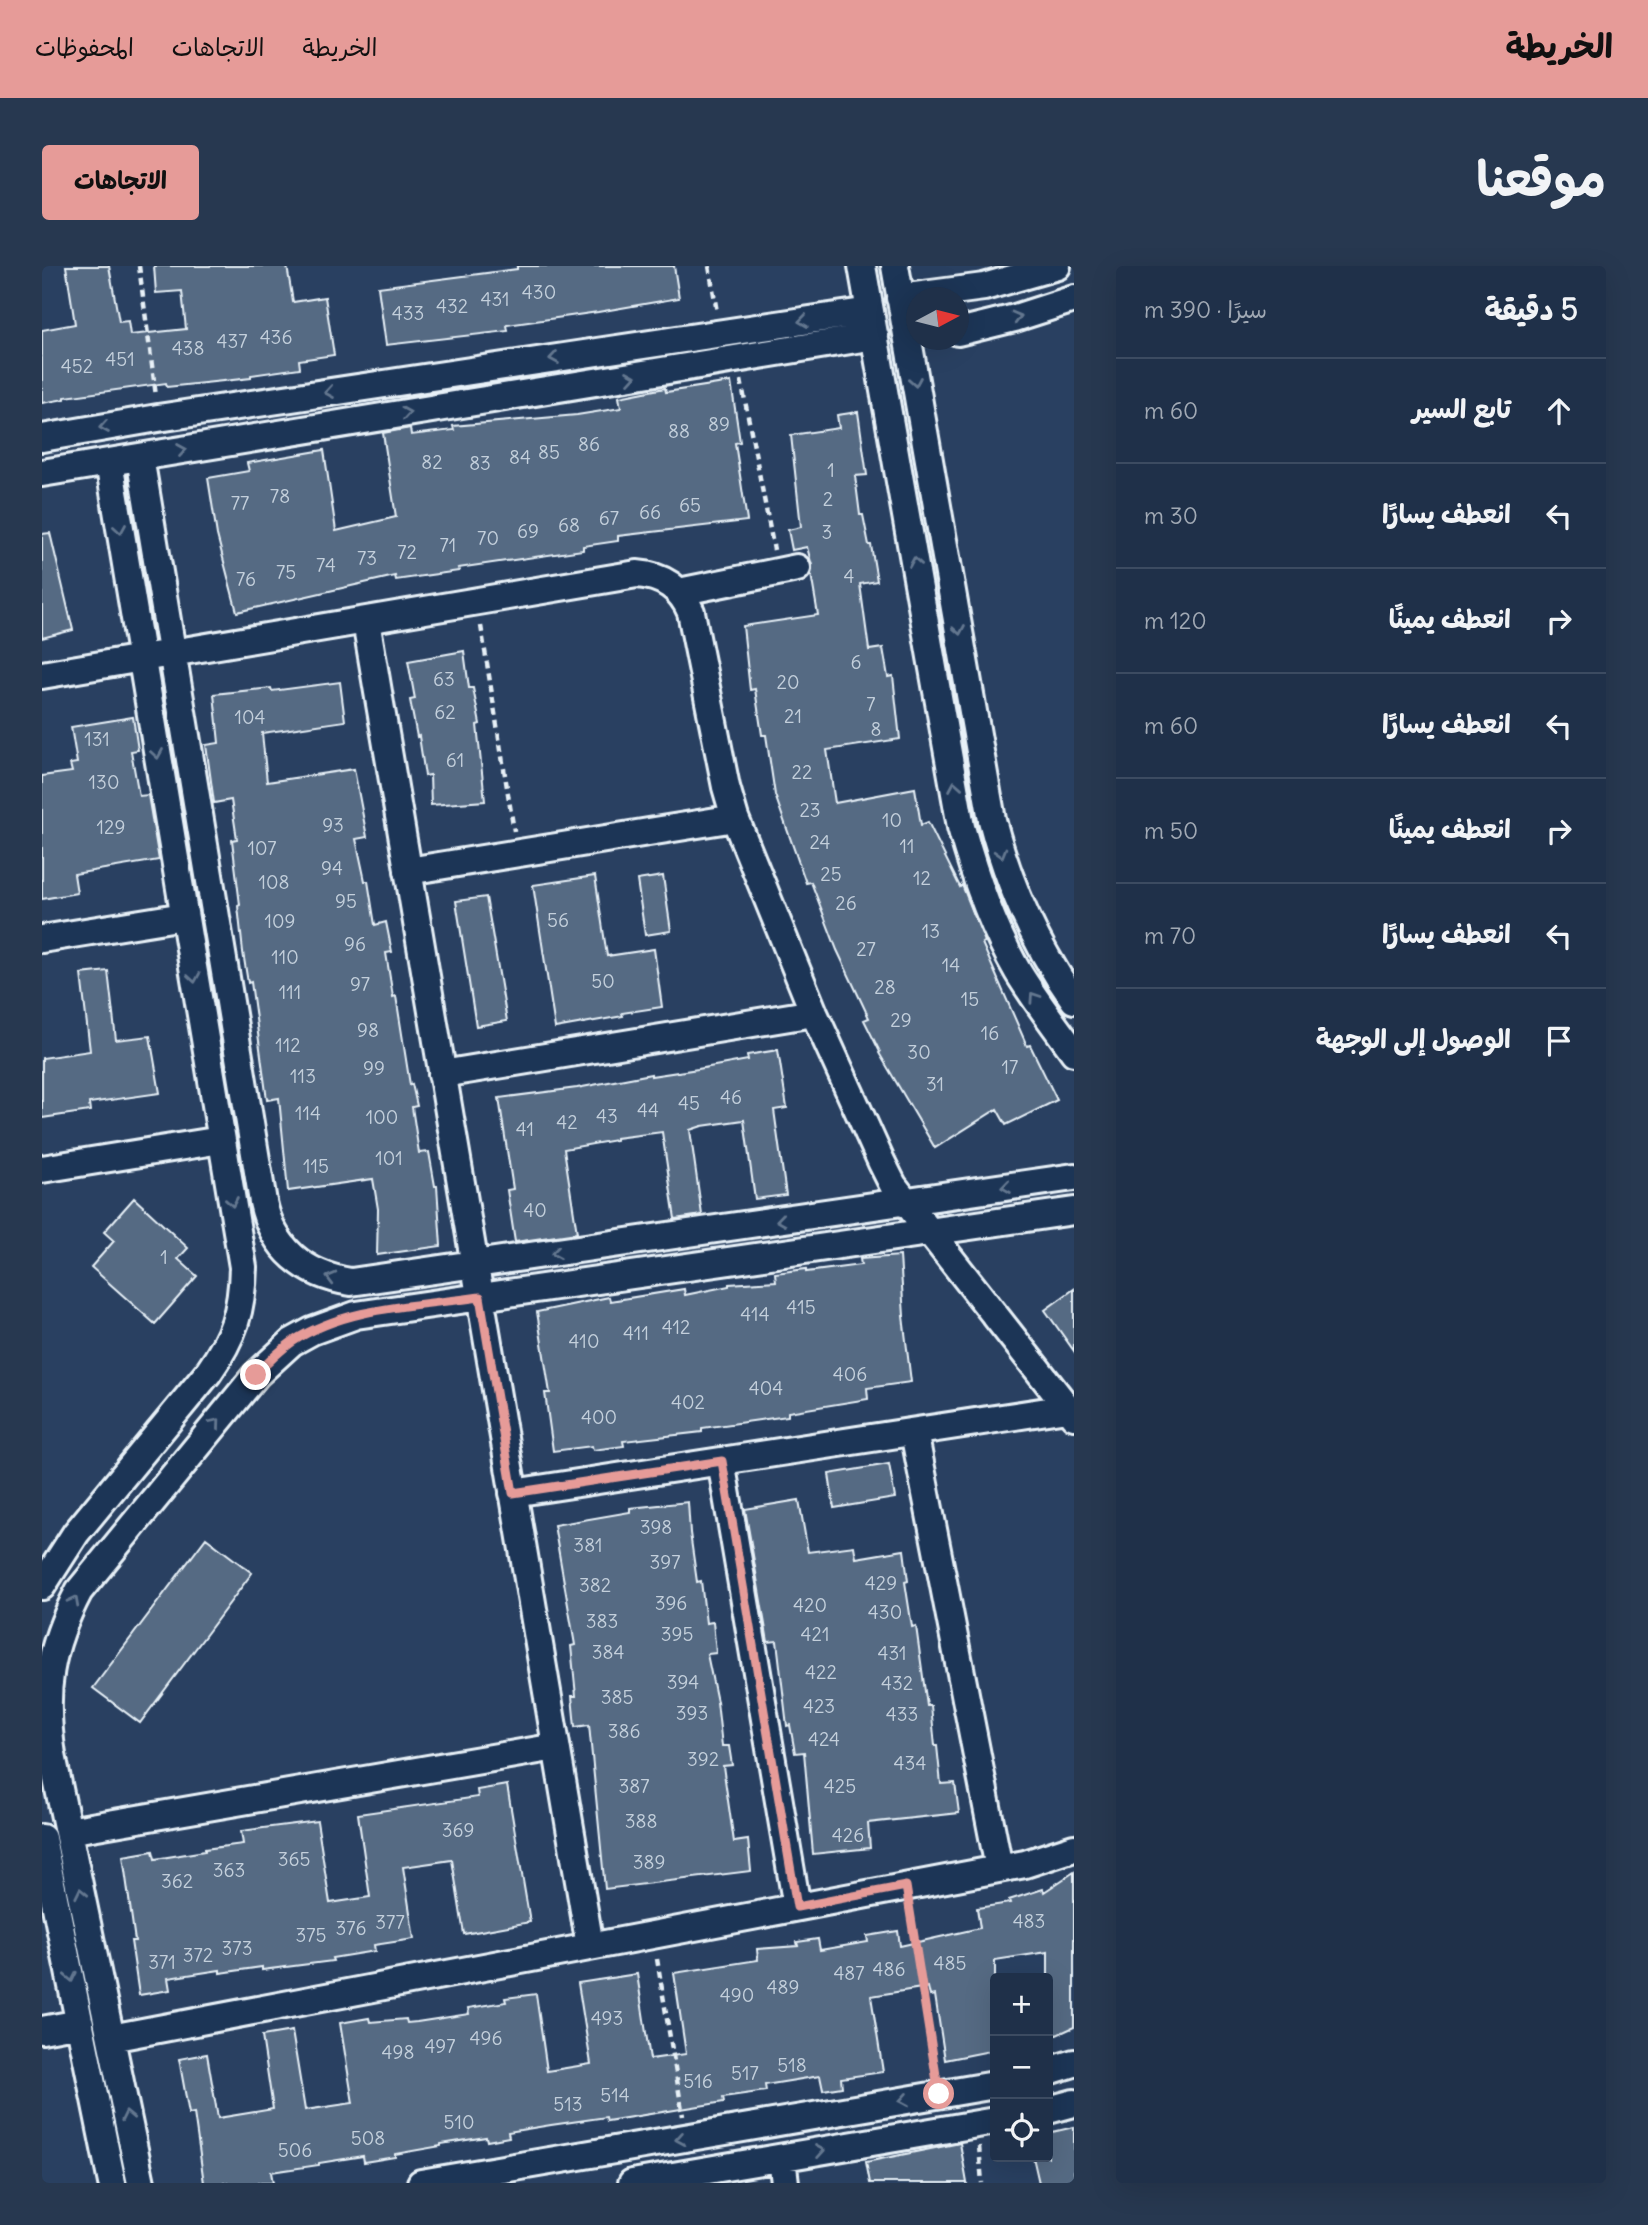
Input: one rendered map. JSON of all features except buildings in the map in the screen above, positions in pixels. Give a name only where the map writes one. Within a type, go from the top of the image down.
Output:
[{"type":"street","points":[[862,266],[961,827],[971,865],[1000,938],[1018,973],[1074,1052]]},
{"type":"street","points":[[895,266],[900,298],[906,313]]},
{"type":"street","points":[[900,298],[984,287],[1057,266]]},
{"type":"street","points":[[969,329],[1074,299]]},
{"type":"street","points":[[42,438],[721,333],[873,324]]},
{"type":"street","points":[[42,473],[737,359],[873,324]]},
{"type":"street","points":[[919,350],[998,844],[1013,891],[1028,924],[1045,957],[1074,1000]]},
{"type":"street","points":[[140,457],[263,1202],[273,1233],[294,1259],[307,1269],[336,1280],[351,1282],[1074,1178]]},
{"type":"street","points":[[45,1576],[76,1533],[225,1349],[236,1323],[242,1295],[243,1267],[109,462]]},
{"type":"street","points":[[679,592],[788,570]]},
{"type":"street","points":[[42,675],[637,574],[660,579],[679,592],[691,612],[726,787],[735,818],[814,1013],[881,1161],[893,1185],[1071,1412]]},
{"type":"street","points":[[366,621],[590,1946]]},
{"type":"street","points":[[408,871],[735,818]]},
{"type":"street","points":[[42,939],[184,916]]},
{"type":"street","points":[[442,1074],[814,1013]]},
{"type":"street","points":[[42,1170],[221,1140]]},
{"type":"street","points":[[141,2183],[47,1722],[47,1688],[53,1654],[64,1621],[79,1591],[256,1375],[292,1342],[312,1331],[356,1315],[1074,1211]]},
{"type":"street","points":[[513,1493],[914,1432],[1071,1412]]},
{"type":"street","points":[[914,1432],[999,1868]]},
{"type":"street","points":[[722,1461],[797,1907]]},
{"type":"street","points":[[68,1830],[556,1747]]},
{"type":"street","points":[[42,1838],[112,2183]]},
{"type":"street","points":[[111,2038],[1025,1864],[1074,1848]]},
{"type":"street","points":[[42,2030],[80,2023]]},
{"type":"street","points":[[1053,2069],[1074,2063]]},
{"type":"street","points":[[421,2183],[449,2181],[990,2086]]},
{"type":"street","points":[[1053,2109],[1074,2103]]},
{"type":"street","points":[[632,2183],[783,2170],[986,2123]]},
{"type":"path","points":[[139,266],[158,418]]},
{"type":"path","points":[[709,266],[721,333]]},
{"type":"path","points":[[737,359],[788,570]]},
{"type":"path","points":[[477,603],[518,853]]},
{"type":"path","points":[[906,1886],[939,2094]]},
{"type":"path","points":[[653,1934],[686,2138]]},
{"type":"path","points":[[982,2183],[986,2123]]},
{"type":"route","points":[[256,1375],[292,1342],[334,1322],[356,1315],[480,1297],[513,1493],[722,1461],[797,1907],[906,1886],[939,2094]]}]
